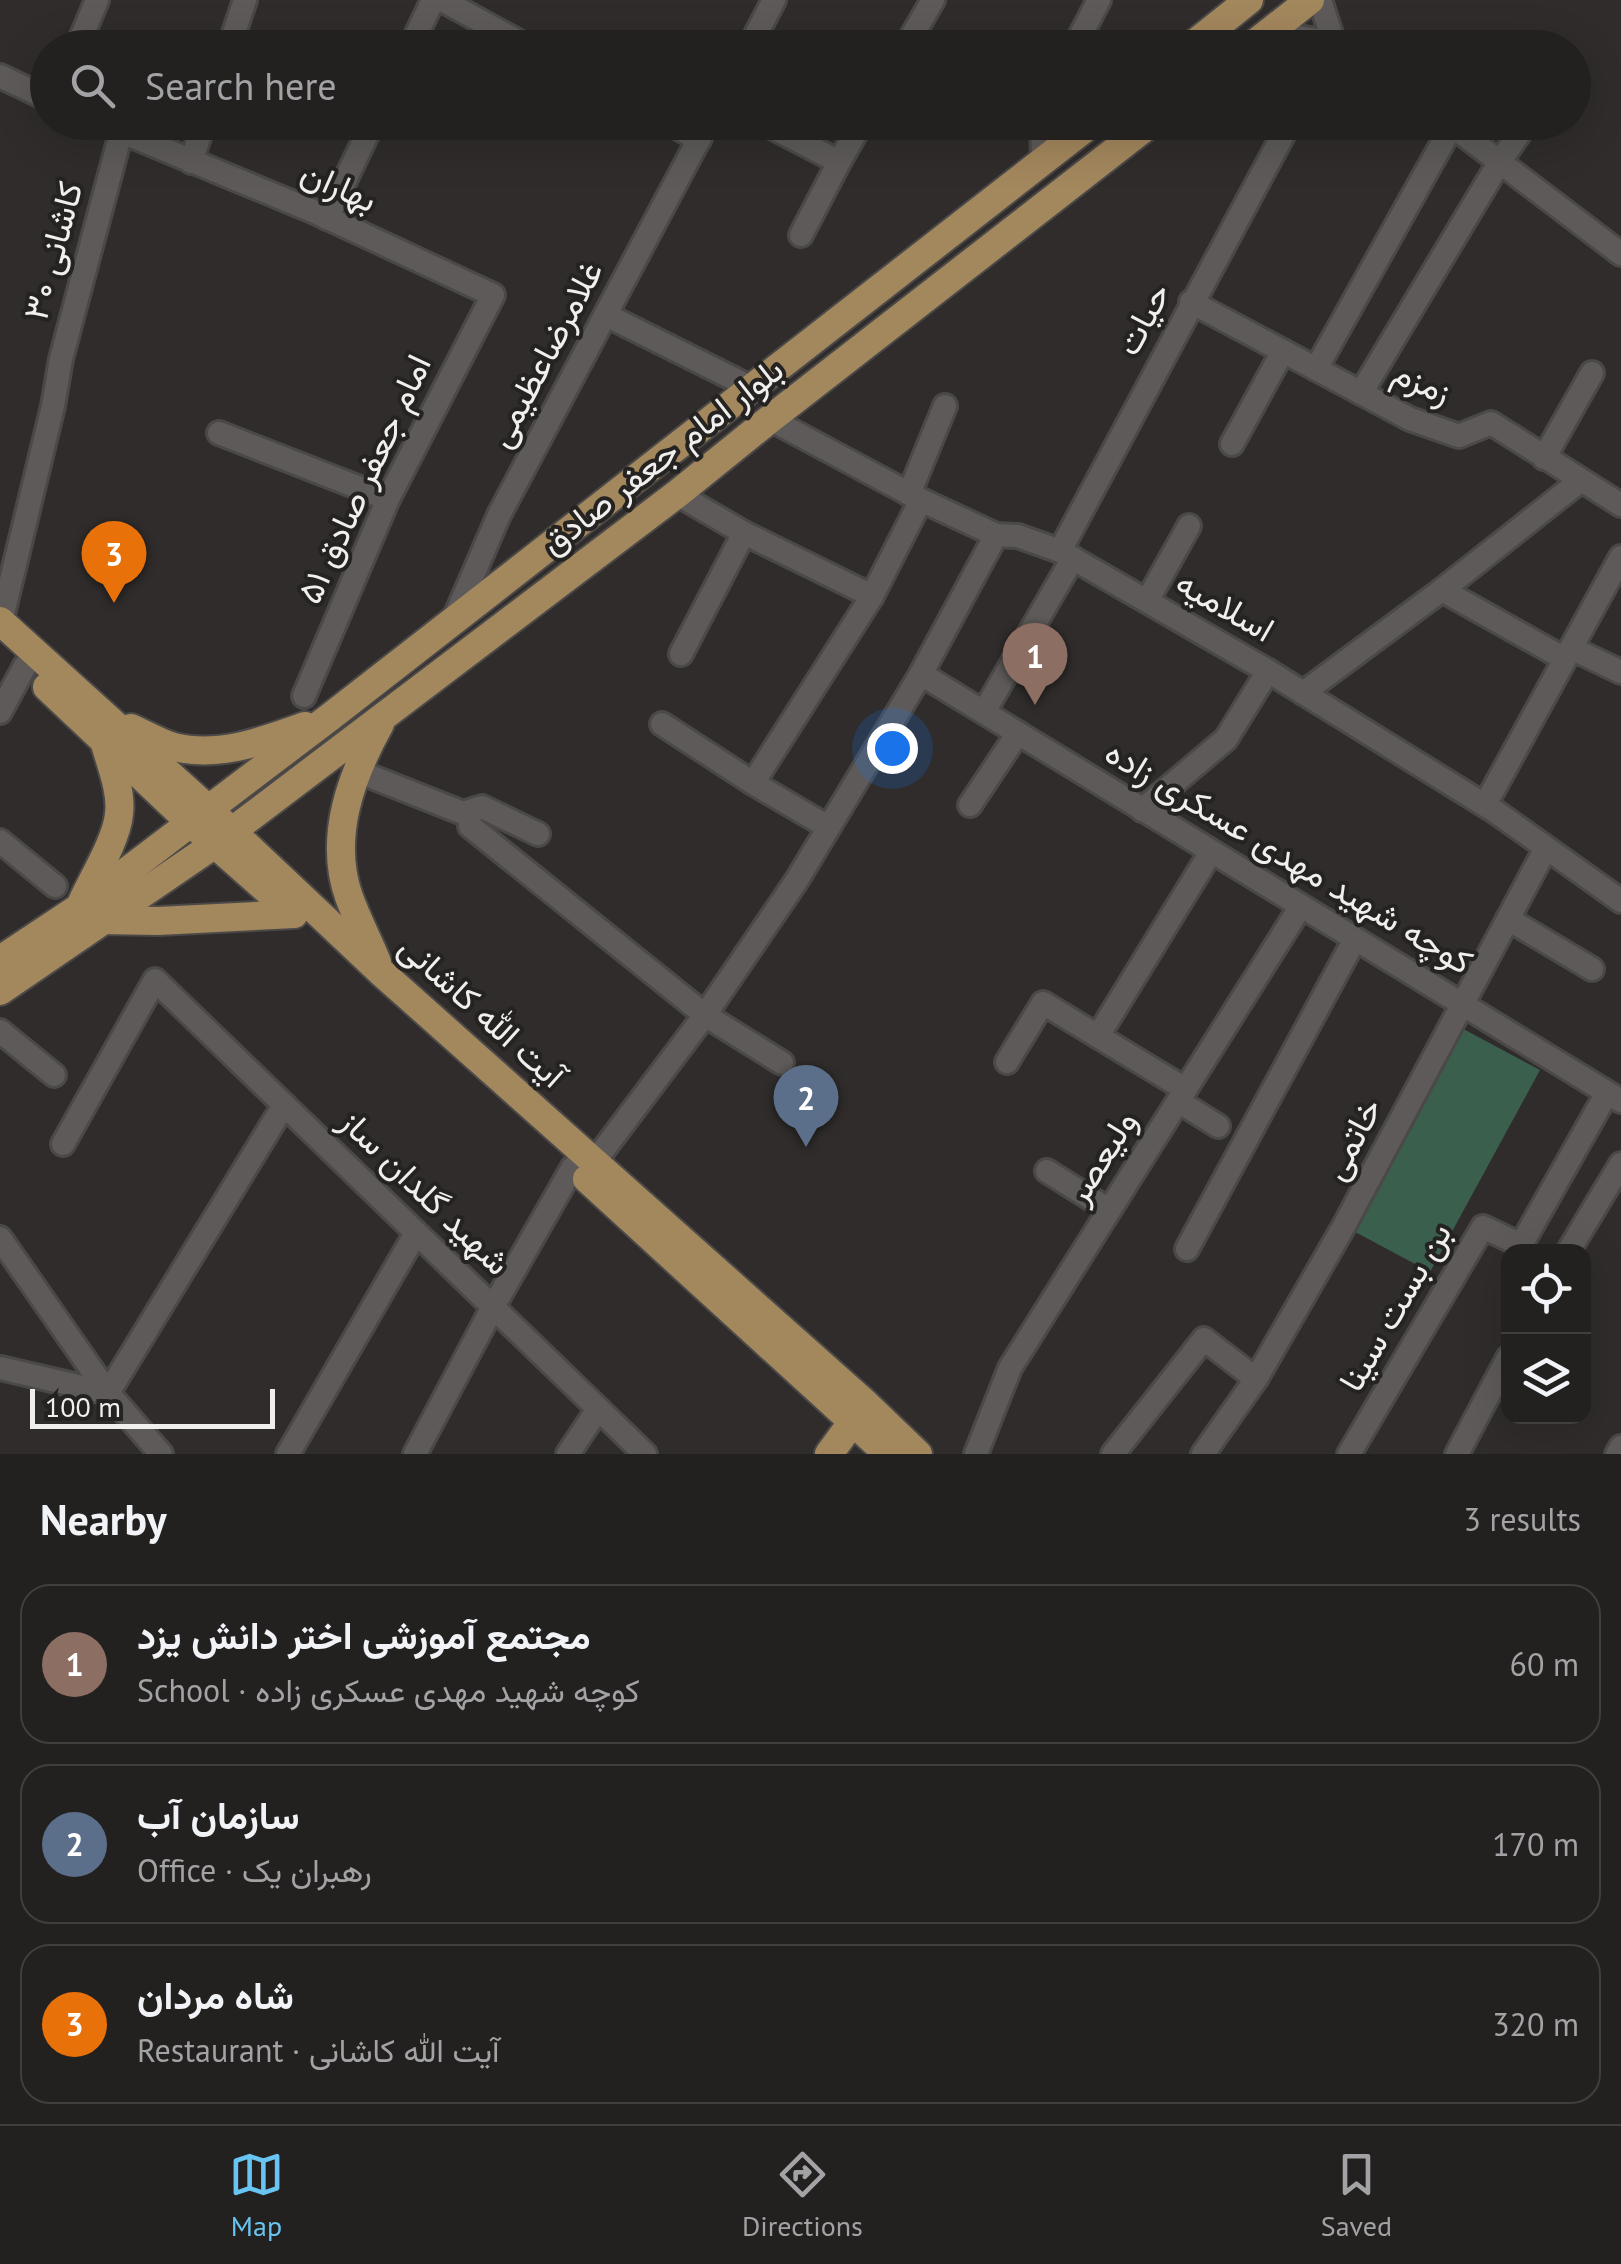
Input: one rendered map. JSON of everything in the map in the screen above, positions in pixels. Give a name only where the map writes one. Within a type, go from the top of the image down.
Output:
[{"type":"main road","points":[[1212,30],[1249,0]]},
{"type":"main road","points":[[1272,30],[1310,0]]},
{"type":"main road","name":"بلوار امام جعفر صادق","points":[[91,914],[199,816],[1070,140]]},
{"type":"main road","name":"بلوار امام جعفر صادق","points":[[91,914],[224,838],[678,494],[1129,140]]},
{"type":"main road","points":[[969,220],[962,235],[963,244],[969,251],[986,252]]},
{"type":"main road","points":[[923,255],[942,255],[955,270],[954,276]]},
{"type":"main road","name":"آیت الله کاشانی","points":[[0,622],[105,729],[199,816],[382,973],[584,1164],[859,1413],[918,1454]]},
{"type":"main road","name":"آیت الله کاشانی","points":[[0,643],[105,729]]},
{"type":"main road","points":[[382,973],[348,894],[341,846],[344,813],[357,771],[386,714]]},
{"type":"main road","points":[[0,991],[91,914],[120,812],[105,729],[204,752],[276,737],[330,717]]},
{"type":"main road","name":"آیت الله کاشانی","points":[[224,838],[294,914],[584,1164]]},
{"type":"main road","points":[[0,960],[91,914],[158,921],[294,914]]},
{"type":"main road","points":[[829,1454],[859,1413]]},
{"type":"main road","name":"آیت الله کاشانی","points":[[859,1413],[888,1454]]},
{"type":"street","points":[[84,30],[96,0]]},
{"type":"street","points":[[235,30],[245,0]]},
{"type":"street","points":[[418,30],[432,0]]},
{"type":"street","points":[[442,0],[497,30]]},
{"type":"street","points":[[758,30],[774,0]]},
{"type":"street","points":[[915,30],[932,0]]},
{"type":"street","points":[[1083,30],[1099,0]]},
{"type":"street","points":[[1320,0],[1330,30]]},
{"type":"street","points":[[0,76],[30,90]]},
{"type":"street","name":"کاشانی ۳۰","points":[[0,622],[61,359],[119,140]]},
{"type":"street","name":"بهاران","points":[[138,140],[327,218],[493,295]]},
{"type":"street","points":[[191,162],[198,140]]},
{"type":"street","points":[[327,218],[364,140]]},
{"type":"street","name":"غلامرضاعظیمی","points":[[452,622],[498,516],[699,140]]},
{"type":"street","points":[[797,140],[839,162]]},
{"type":"street","points":[[801,235],[852,140]]},
{"type":"street","points":[[1042,140],[1043,162]]},
{"type":"street","name":"حیات","points":[[984,712],[1192,302],[1280,140]]},
{"type":"street","points":[[1316,369],[1441,140]]},
{"type":"street","points":[[1470,140],[1621,254]]},
{"type":"street","points":[[1361,393],[1515,140]]},
{"type":"street","name":"امام جعفر صادق ۵۱","points":[[304,696],[388,499],[493,295]]},
{"type":"street","name":"زمزم","points":[[1192,302],[1410,419],[1458,436],[1490,423],[1621,505]]},
{"type":"street","points":[[606,315],[752,388]]},
{"type":"street","points":[[1232,444],[1284,352]]},
{"type":"street","points":[[1544,458],[1592,373]]},
{"type":"street","points":[[753,783],[872,596],[915,497],[946,406]]},
{"type":"street","name":"اسلامیه","points":[[770,420],[996,535],[1018,536],[1066,554],[1268,671],[1484,805],[1621,901]]},
{"type":"street","points":[[219,434],[388,499]]},
{"type":"street","points":[[1303,693],[1580,481]]},
{"type":"street","points":[[678,494],[744,533],[872,596]]},
{"type":"street","points":[[1147,601],[1189,526]]},
{"type":"street","points":[[681,654],[744,533]]},
{"type":"street","points":[[415,1454],[494,1306],[584,1164],[705,1015],[797,880],[921,674],[996,535]]},
{"type":"street","points":[[1484,805],[1621,557]]},
{"type":"street","points":[[1442,590],[1568,654],[1621,672]]},
{"type":"street","points":[[0,712],[25,666]]},
{"type":"street","points":[[1142,810],[1226,739],[1268,671]]},
{"type":"street","name":"کوچه شهید مهدی عسکری زاده","points":[[921,674],[1614,1097]]},
{"type":"street","points":[[662,724],[828,827]]},
{"type":"street","points":[[970,805],[1018,733]]},
{"type":"street","points":[[357,771],[463,814],[482,807],[538,834]]},
{"type":"street","points":[[470,826],[705,1015],[782,1062]]},
{"type":"street","points":[[0,841],[55,886]]},
{"type":"street","name":"خاتمی","points":[[1204,1454],[1256,1379],[1344,1226],[1546,848]]},
{"type":"street","points":[[1098,1036],[1211,852]]},
{"type":"street","name":"ولیعصر","points":[[976,1454],[1010,1368],[1301,906]]},
{"type":"street","points":[[1508,919],[1592,970]]},
{"type":"street","points":[[1187,1249],[1355,939]]},
{"type":"street","name":"شهید گلدان ساز","points":[[63,1144],[156,980],[645,1454]]},
{"type":"street","points":[[1007,1062],[1044,1003],[1182,1095],[1218,1126]]},
{"type":"street","points":[[0,1031],[54,1075]]},
{"type":"street","name":"بن بست سینا","points":[[1350,1454],[1483,1226],[1521,1245],[1614,1097]]},
{"type":"street","points":[[108,1393],[284,1105]]},
{"type":"street","points":[[1573,1244],[1621,1164]]},
{"type":"street","points":[[1047,1171],[1109,1210]]},
{"type":"street","points":[[288,1454],[416,1233]]},
{"type":"street","points":[[2,1252],[26,1277],[108,1393],[161,1454]]},
{"type":"street","points":[[1113,1454],[1204,1339],[1256,1379]]},
{"type":"street","points":[[0,1368],[108,1393]]},
{"type":"street","points":[[1457,1454],[1501,1371]]},
{"type":"street","points":[[568,1454],[598,1408]]},
{"type":"street","points":[[1616,1454],[1621,1447]]},
{"type":"green space","points":[[1454,1024],[1540,1070],[1430,1272],[1344,1226]]},
{"type":"place","name":"شاه مردان","points":[[114,603]]},
{"type":"place","name":"مجتمع آموزشی اختر دانش یزد","points":[[1035,705]]},
{"type":"place","name":"سازمان آب","points":[[806,1147]]}]
